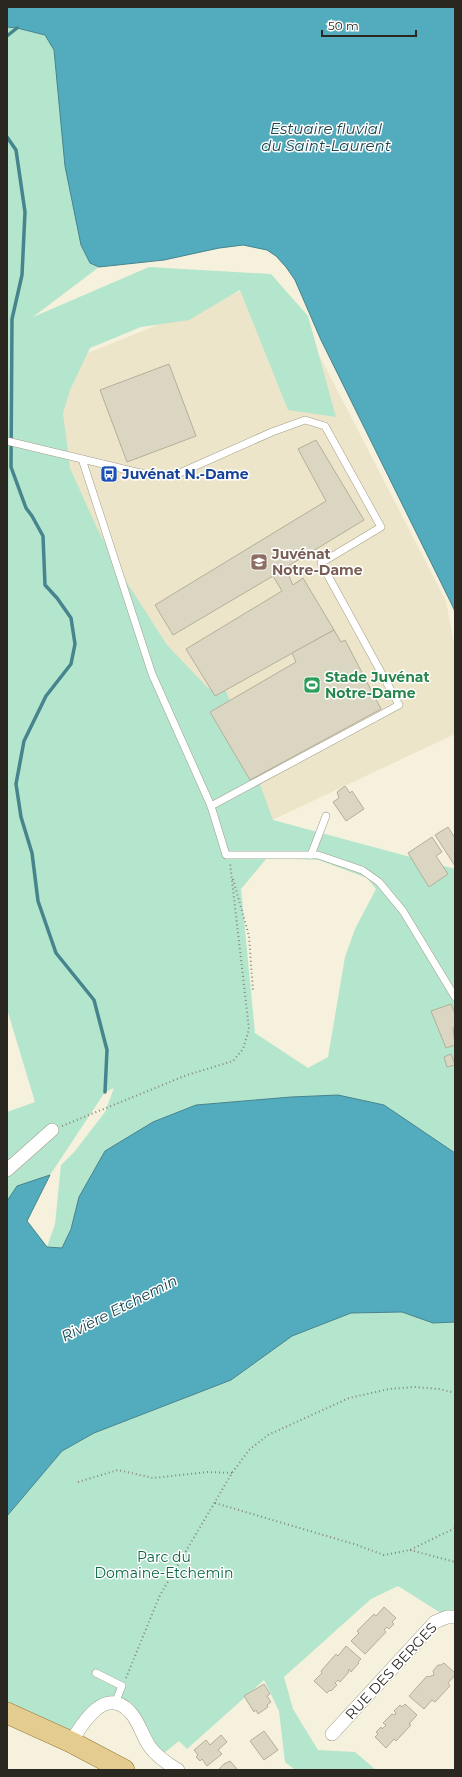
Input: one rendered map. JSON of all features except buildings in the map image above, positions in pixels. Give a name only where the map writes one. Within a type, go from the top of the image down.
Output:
[{"type":"main road","points":[[7,1713],[71,1742],[124,1770]]},
{"type":"street","points":[[7,1170],[52,1130]]},
{"type":"street","name":"RUE DES BERGES","points":[[332,1734],[435,1622],[447,1616],[455,1617]]},
{"type":"street","points":[[71,1742],[86,1718],[95,1709],[110,1703],[115,1703],[130,1711],[145,1739],[159,1757],[178,1770]]},
{"type":"lane","points":[[7,441],[153,476],[173,476],[272,432],[305,420],[325,426],[381,527],[321,563],[400,705],[211,806]]},
{"type":"lane","points":[[82,459],[152,674],[211,806],[227,854],[318,855],[362,870],[379,882],[403,911],[455,997]]},
{"type":"lane","points":[[311,855],[326,816]]},
{"type":"lane","points":[[96,1673],[122,1686],[115,1703]]},
{"type":"path","points":[[227,854],[249,936],[253,991]]},
{"type":"path","points":[[68,1123],[187,1076],[232,1061],[243,1050],[249,1029],[231,872]]},
{"type":"path","points":[[128,1671],[160,1596],[232,1473],[249,1450],[268,1435],[349,1398],[389,1389],[414,1387],[440,1389],[455,1393]]},
{"type":"path","points":[[78,1482],[118,1470],[153,1478],[208,1472],[232,1473]]},
{"type":"path","points":[[214,1503],[354,1544],[384,1555],[410,1550],[455,1528]]},
{"type":"path","points":[[410,1550],[455,1562]]},
{"type":"shaded area","name":"Juvénat Notre-Dame","points":[[264,282],[296,310],[446,601],[455,649],[455,734],[217,846],[75,523],[41,372]]},
{"type":"green space","points":[[7,7],[455,7],[455,616],[450,600],[321,340],[295,280],[276,256],[267,250],[243,245],[99,267],[33,317],[149,267],[271,274],[308,316],[336,417],[288,410],[240,290],[189,320],[141,327],[90,348],[70,390],[63,413],[70,468],[97,528],[126,581],[167,645],[208,688],[226,691],[273,820],[455,869],[455,1153],[384,1105],[338,1096],[291,1097],[196,1105],[153,1122],[105,1151],[62,1248],[47,1247],[55,1224],[61,1165],[75,1151],[105,1112],[114,1088],[105,1092],[50,1175],[17,1186],[7,1201],[7,1112],[35,1102],[7,1009]],"holes":[[[267,858],[319,860],[367,878],[376,889],[355,929],[345,957],[328,1057],[308,1068],[255,1033],[241,889]]]},
{"type":"green space","name":"Parc du Domaine-Etchemin","points":[[402,1312],[433,1323],[455,1322],[455,1617],[447,1617],[398,1586],[371,1599],[284,1677],[293,1709],[318,1750],[355,1752],[376,1770],[295,1770],[285,1762],[279,1711],[264,1680],[187,1749],[179,1741],[159,1757],[115,1703],[86,1718],[79,1746],[7,1712],[7,1516],[62,1451],[94,1433],[231,1380],[292,1336],[351,1313]]},
{"type":"water","name":"Estuaire fluvial du Saint-Laurent","points":[[7,7],[455,7],[455,611],[321,340],[295,280],[276,256],[267,250],[243,245],[219,248],[164,260],[99,267],[90,263],[81,245],[65,166],[54,50],[45,35],[7,27]]},
{"type":"water","name":"Rivière Etchemin","points":[[338,1095],[384,1105],[455,1153],[455,1322],[433,1323],[402,1312],[351,1313],[292,1336],[231,1380],[94,1433],[62,1451],[7,1516],[7,1201],[17,1186],[50,1175],[27,1221],[47,1247],[62,1248],[71,1229],[79,1197],[105,1151],[153,1122],[196,1105],[291,1097]]},
{"type":"waterway","points":[[7,36],[17,28]]},
{"type":"waterway","points":[[7,137],[16,150],[25,212],[22,275],[12,319],[11,467],[26,508],[43,536],[45,585],[57,598],[71,618],[75,644],[71,664],[46,696],[24,741],[16,784],[21,817],[32,853],[38,901],[56,953],[94,1000],[107,1050],[105,1092]]},
{"type":"place","name":"Juvénat N.-Dame","points":[[109,474]]},
{"type":"place","name":"Juvénat Notre-Dame","points":[[259,562]]},
{"type":"place","name":"Stade Juvénat Notre-Dame","points":[[312,685]]}]
